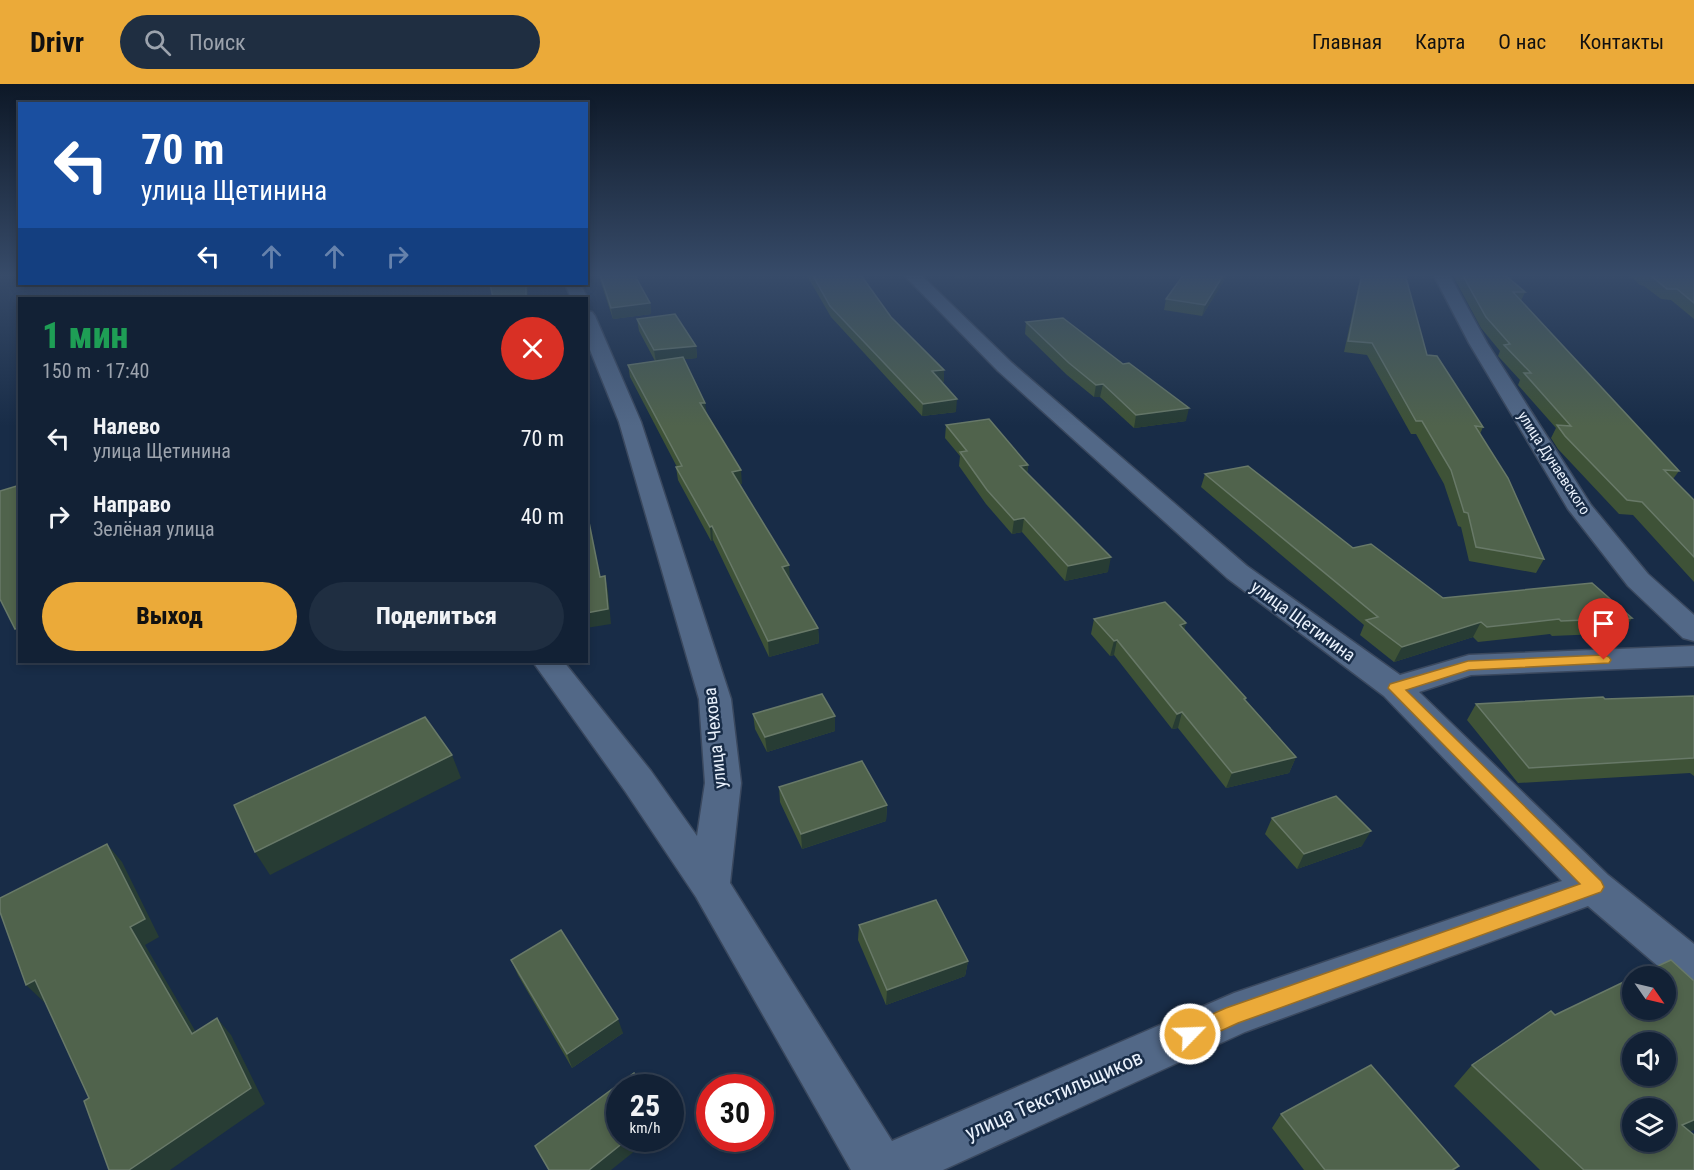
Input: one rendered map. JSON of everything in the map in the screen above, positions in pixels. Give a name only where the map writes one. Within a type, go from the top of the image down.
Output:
[{"type":"street","name":"улица Чехова","points":[[590,325],[630,422],[715,699],[723,783],[710,885]]},
{"type":"street","name":"улица Щетинина","points":[[962,325],[1005,367],[1237,572],[1395,688],[1594,887],[1694,970]]},
{"type":"street","name":"улица Дунаевского","points":[[1468,325],[1581,509],[1638,580],[1694,631]]},
{"type":"street","points":[[1395,688],[1468,665],[1694,656]]},
{"type":"street","points":[[550,663],[638,781],[710,885],[879,1170]]},
{"type":"street","name":"улица Текстильщиков","points":[[885,1170],[1234,1015],[1594,887]]},
{"type":"building","points":[[640,325],[682,325],[696,346],[654,350]]},
{"type":"building","points":[[848,325],[899,325],[944,370],[932,371],[957,399],[923,404]]},
{"type":"building","points":[[1029,325],[1072,325],[1123,364],[1129,363],[1189,408],[1136,415],[1103,384],[1096,385]]},
{"type":"building","points":[[1351,325],[1419,325],[1427,355],[1437,356],[1483,427],[1475,426],[1508,478],[1544,559],[1476,547],[1468,513],[1464,512],[1451,470],[1422,421],[1416,421],[1372,343],[1348,341]]},
{"type":"building","points":[[1493,325],[1543,325],[1679,471],[1664,470],[1694,500],[1694,557],[1642,502],[1627,500],[1565,436],[1557,425],[1571,426],[1524,373],[1531,373],[1504,345],[1510,344]]},
{"type":"building","points":[[683,357],[705,403],[700,403],[741,470],[732,472],[789,565],[782,567],[818,628],[768,641],[712,526],[710,527],[676,467],[682,466],[628,365]]},
{"type":"building","points":[[989,419],[1028,465],[1020,466],[1111,557],[1068,566],[1024,518],[1014,520],[987,490],[960,452],[967,451],[946,425]]},
{"type":"building","points":[[1248,466],[1353,548],[1371,544],[1443,598],[1592,583],[1632,618],[1561,621],[1559,619],[1487,627],[1481,622],[1402,647],[1366,620],[1378,617],[1205,474]]},
{"type":"building","points":[[18,486],[18,628],[15,629],[0,599],[0,491]]},
{"type":"building","points":[[589,522],[600,577],[605,576],[608,609],[588,613]]},
{"type":"building","points":[[1165,602],[1186,623],[1180,625],[1296,757],[1232,773],[1182,712],[1177,714],[1117,640],[1114,641],[1094,619]]},
{"type":"building","points":[[822,694],[835,716],[765,737],[753,714]]},
{"type":"building","points":[[1694,696],[1694,758],[1529,768],[1476,704],[1603,697],[1605,699]]},
{"type":"building","points":[[425,717],[452,755],[255,852],[234,805]]},
{"type":"building","points":[[862,761],[887,805],[801,834],[779,787]]},
{"type":"building","points":[[1336,796],[1371,831],[1304,854],[1272,818]]},
{"type":"building","points":[[107,844],[145,919],[130,927],[192,1034],[217,1018],[251,1088],[129,1170],[109,1170],[84,1101],[89,1098],[35,980],[26,985],[0,912],[0,898]]},
{"type":"building","points":[[936,900],[968,961],[887,990],[859,925]]},
{"type":"building","points":[[561,930],[618,1019],[567,1054],[511,960]]},
{"type":"building","points":[[1671,960],[1694,981],[1694,1120],[1682,1125],[1694,1135],[1694,1170],[1584,1170],[1472,1065],[1551,1011],[1555,1015],[1622,983],[1622,1020],[1676,1020],[1676,966],[1658,966]]},
{"type":"building","points":[[1371,1065],[1459,1166],[1452,1170],[1325,1170],[1281,1114]]},
{"type":"building","points":[[606,1094],[606,1152],[612,1152],[589,1170],[549,1170],[535,1146]]},
{"type":"route","points":[[1190,1034],[1234,1015],[1594,887],[1395,688],[1468,665],[1604,660]]}]
